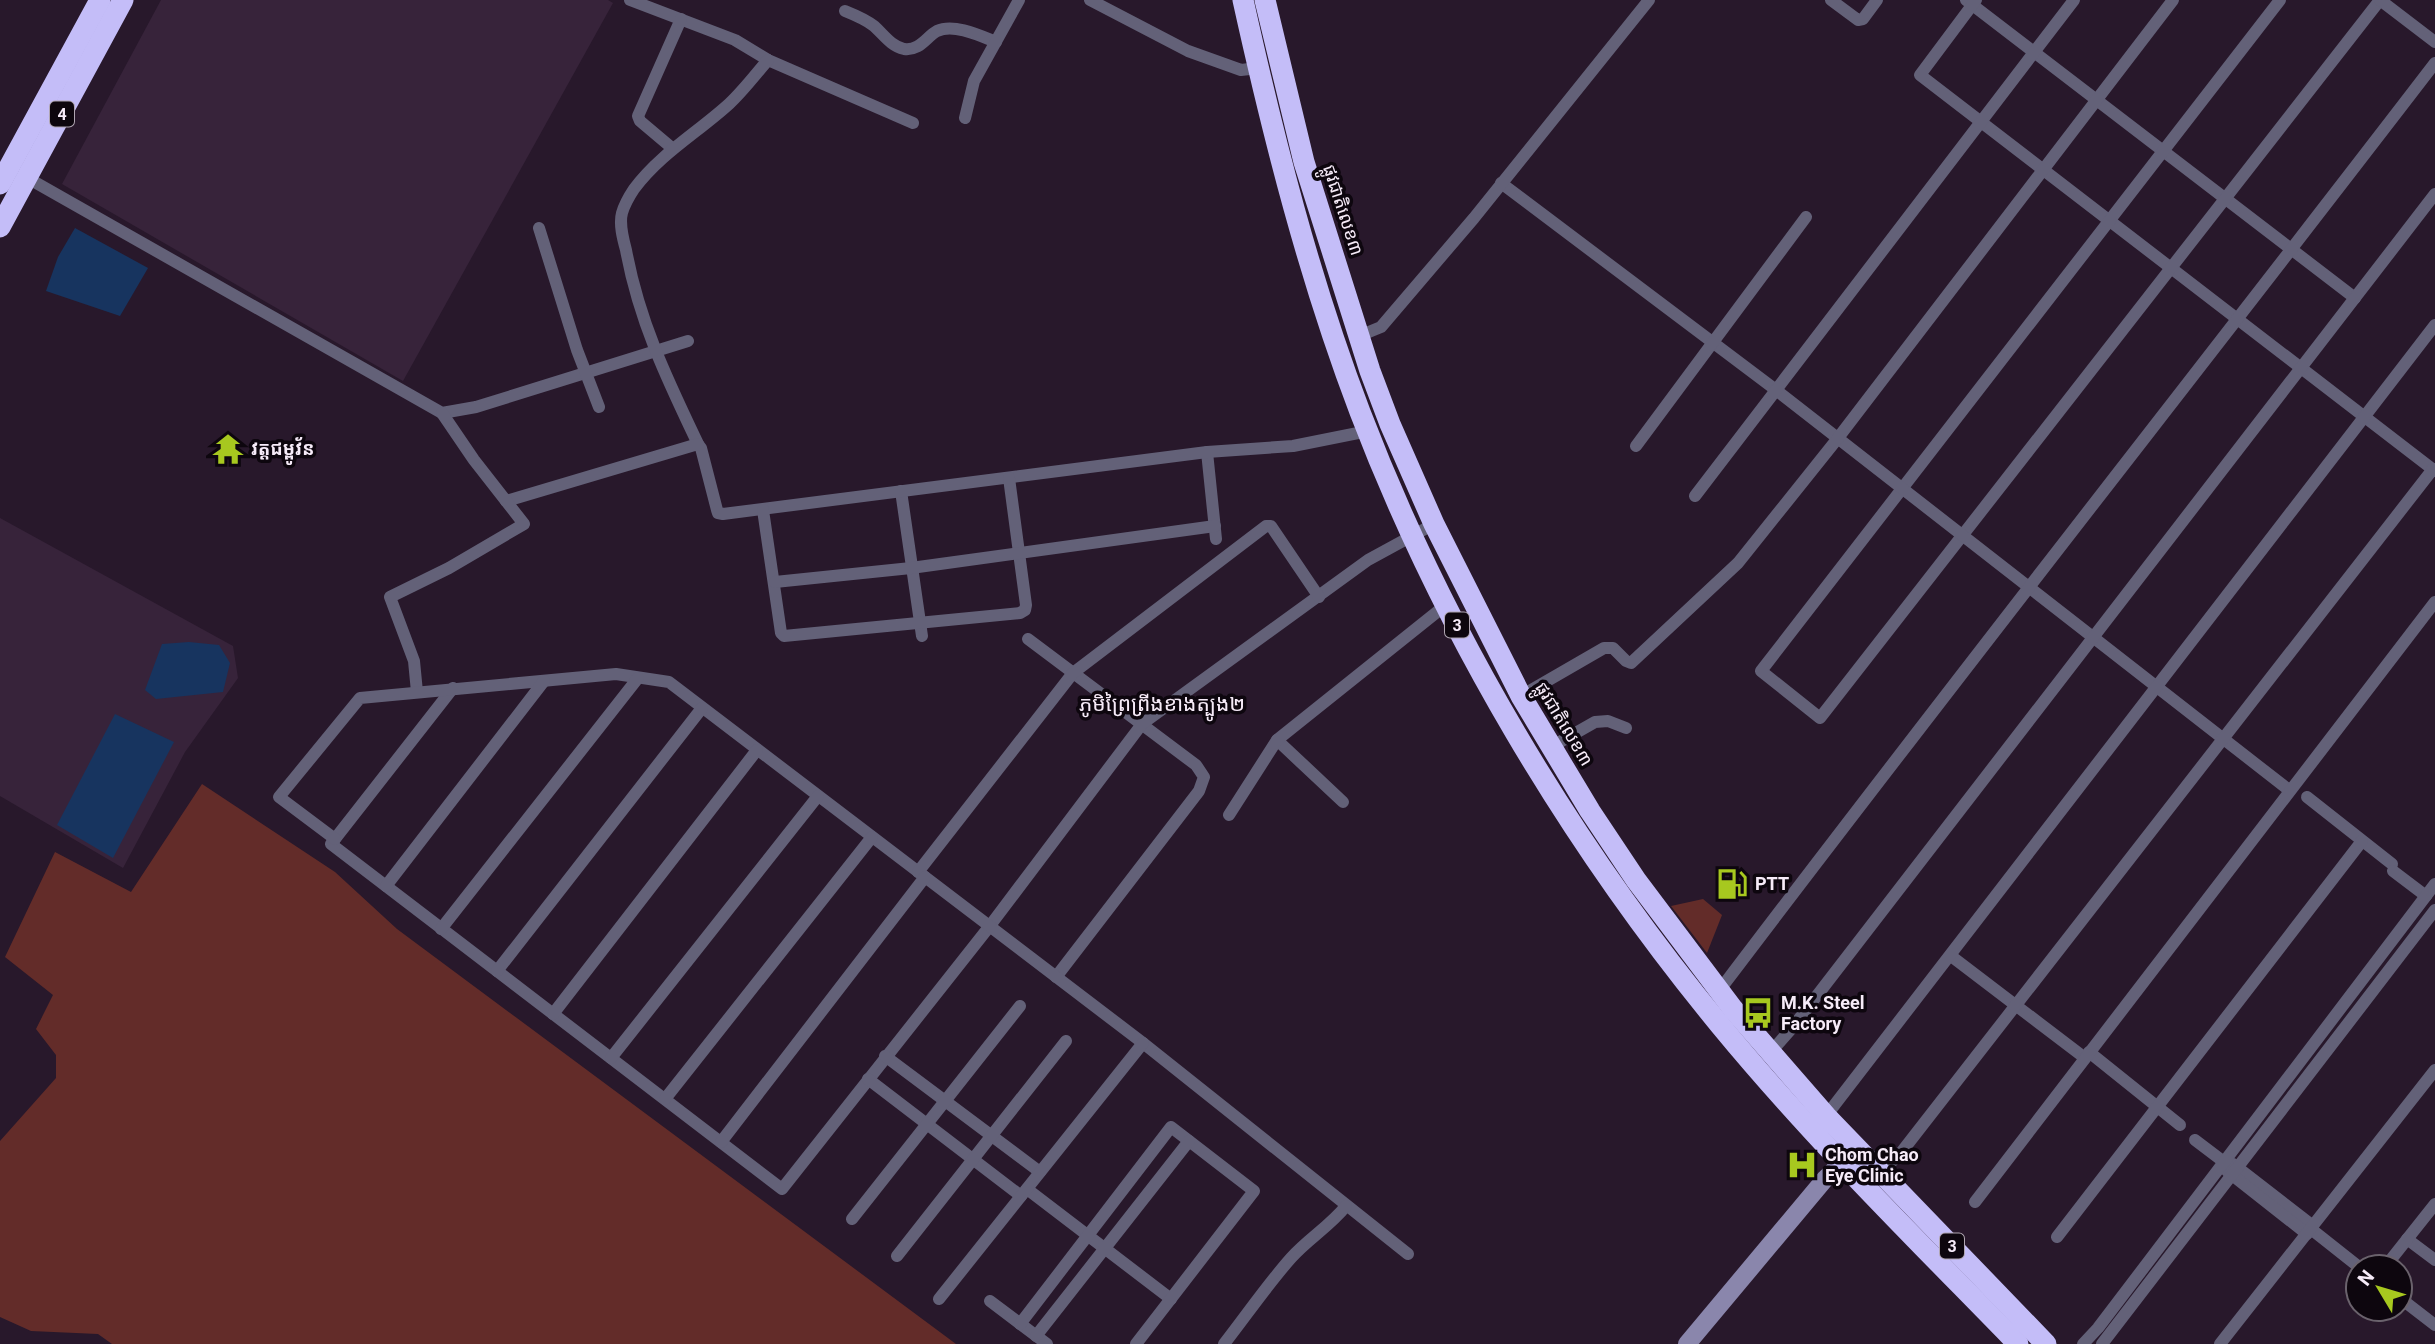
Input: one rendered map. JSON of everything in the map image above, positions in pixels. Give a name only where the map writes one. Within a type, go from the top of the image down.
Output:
[{"type":"highway","name":"4","points":[[0,227],[12,176],[100,0]]},
{"type":"highway","name":"4","points":[[12,176],[123,0]]},
{"type":"highway","name":"ផ្លូវជាតិលេខ៣","points":[[1243,0],[1287,188],[1335,343],[1368,431],[1413,535],[1447,604],[1530,758],[1620,895],[1717,1022],[1773,1087],[1873,1179],[2018,1344]]},
{"type":"highway","name":"ផ្លូវជាតិលេខ៣","points":[[1265,0],[1304,162],[1359,337],[1390,424],[1434,524],[1521,696],[1550,747],[1643,890],[1719,991],[1826,1116],[1850,1155]]},
{"type":"highway","name":"ផ្លូវជាតិលេខ៣","points":[[1873,1179],[2046,1344]]},
{"type":"street","points":[[630,0],[735,40],[768,60],[913,124]]},
{"type":"street","points":[[965,118],[974,81],[1019,0]]},
{"type":"street","points":[[1090,0],[1188,51],[1241,70],[1258,68]]},
{"type":"street","points":[[1359,337],[1381,327],[1501,184],[1649,0]]},
{"type":"street","points":[[1831,0],[1858,20],[1863,19],[1877,0]]},
{"type":"street","points":[[1695,496],[2074,0]]},
{"type":"street","points":[[1521,696],[1604,649],[1612,648],[1631,663],[1738,563],[1838,438],[2173,0]]},
{"type":"street","points":[[2280,0],[1761,671],[1820,718],[2380,0],[2435,42]]},
{"type":"street","points":[[1873,1179],[1900,1154],[2434,470],[1920,75],[1971,2],[2355,298]]},
{"type":"street","points":[[845,10],[869,23],[894,44],[907,49],[919,46],[937,31],[950,29],[975,33],[996,42]]},
{"type":"street","points":[[672,148],[640,121],[638,116],[681,19]]},
{"type":"street","points":[[768,60],[729,103],[672,148],[633,191],[621,214],[629,269],[654,351],[698,444],[718,513],[763,510],[1207,452],[1293,446],[1368,431]]},
{"type":"street","points":[[1719,991],[1845,823],[2239,319],[2435,63]]},
{"type":"street","points":[[12,176],[442,414],[524,524],[449,568],[390,597],[414,661],[417,692]]},
{"type":"street","points":[[1501,184],[1776,390],[2290,790]]},
{"type":"street","points":[[1770,1053],[2094,638],[2435,194]]},
{"type":"street","points":[[1636,446],[1806,217]]},
{"type":"street","points":[[539,228],[599,407]]},
{"type":"street","points":[[1826,1116],[2435,326]]},
{"type":"street","points":[[442,414],[476,407],[688,341]]},
{"type":"street","points":[[506,501],[698,444]]},
{"type":"street","points":[[775,582],[911,568],[1018,552],[1215,533],[1207,452]]},
{"type":"street","points":[[763,510],[781,633],[784,636],[1020,613],[1025,610],[1009,478]]},
{"type":"street","points":[[901,491],[922,636]]},
{"type":"street","points":[[453,688],[331,844],[782,1189],[989,927],[1142,724],[1368,560],[1434,524]]},
{"type":"street","points":[[721,1142],[1073,673],[1266,526],[1271,526],[1319,597]]},
{"type":"street","points":[[1975,1202],[2435,602]]},
{"type":"street","points":[[1228,815],[1277,740],[1447,604]]},
{"type":"street","points":[[1028,639],[1196,765],[1204,778],[1199,790],[1056,977]]},
{"type":"street","points":[[335,839],[279,797],[357,700],[363,697],[616,674],[669,682],[1143,1043],[1408,1254]]},
{"type":"street","points":[[442,929],[638,678]]},
{"type":"street","points":[[386,886],[544,681]]},
{"type":"street","points":[[497,971],[702,708]]},
{"type":"street","points":[[1550,747],[1595,722],[1608,721],[1626,728]]},
{"type":"street","points":[[1277,740],[1343,802]]},
{"type":"street","points":[[553,1014],[757,750]]},
{"type":"street","points":[[611,1058],[818,796]]},
{"type":"street","points":[[2102,1344],[2435,909],[2430,894],[2393,868],[2307,797]]},
{"type":"street","points":[[664,1099],[872,837]]},
{"type":"street","points":[[2057,1237],[2362,841]]},
{"type":"street","points":[[2083,1344],[2098,1328],[2430,894]]},
{"type":"street","points":[[1951,956],[2180,1125]]},
{"type":"street","points":[[852,1219],[1020,1006]]},
{"type":"street","points":[[897,1256],[1066,1041]]},
{"type":"street","points":[[939,1299],[1143,1043]]},
{"type":"street","points":[[885,1056],[1040,1172]]},
{"type":"street","points":[[2220,1344],[2435,1070]]},
{"type":"street","points":[[868,1079],[973,1159],[1088,1235],[1171,1299]]},
{"type":"street","points":[[1020,1324],[1171,1127],[1254,1191],[1136,1344]]},
{"type":"street","points":[[2195,1140],[2344,1256]]},
{"type":"street","points":[[990,1301],[1042,1340],[1105,1248],[1189,1141]]},
{"type":"street","points":[[1687,1344],[1817,1188],[1850,1155]]},
{"type":"street","points":[[2396,1253],[2435,1204]]},
{"type":"street","points":[[1224,1344],[1289,1260],[1310,1239],[1333,1223],[1346,1206]]},
{"type":"street","points":[[2407,1239],[2435,1260]]},
{"type":"street","points":[[2414,1309],[2435,1325]]},
{"type":"shaded area","points":[[161,0],[608,0],[613,3],[403,381],[62,184]]},
{"type":"shaded area","points":[[0,518],[233,646],[238,678],[185,752],[123,868],[0,796]]},
{"type":"shaded area","points":[[202,784],[335,872],[397,929],[956,1344],[112,1344],[98,1334],[31,1331],[0,1317],[0,1141],[56,1078],[56,1055],[36,1029],[53,995],[5,957],[55,852],[131,892]]},
{"type":"shaded area","points":[[1703,899],[1722,915],[1707,953],[1671,906]]},
{"type":"water","points":[[75,228],[148,268],[120,316],[46,291],[58,257]]},
{"type":"water","points":[[189,642],[219,645],[230,663],[223,692],[156,699],[145,690],[162,644]]},
{"type":"water","points":[[115,714],[174,742],[113,858],[57,825]]},
{"type":"place","name":"វត្តជម្ពូវ័ន","points":[[228,449]]},
{"type":"place","name":"PTT","points":[[1732,884]]},
{"type":"place","name":"M.K. Steel Factory","points":[[1758,1013]]},
{"type":"place","name":"Chom Chao Eye Clinic","points":[[1802,1165]]},
{"type":"district","name":"ភូមិព្រៃព្រីងខាងត្បូង២","points":[[1162,704]]}]
